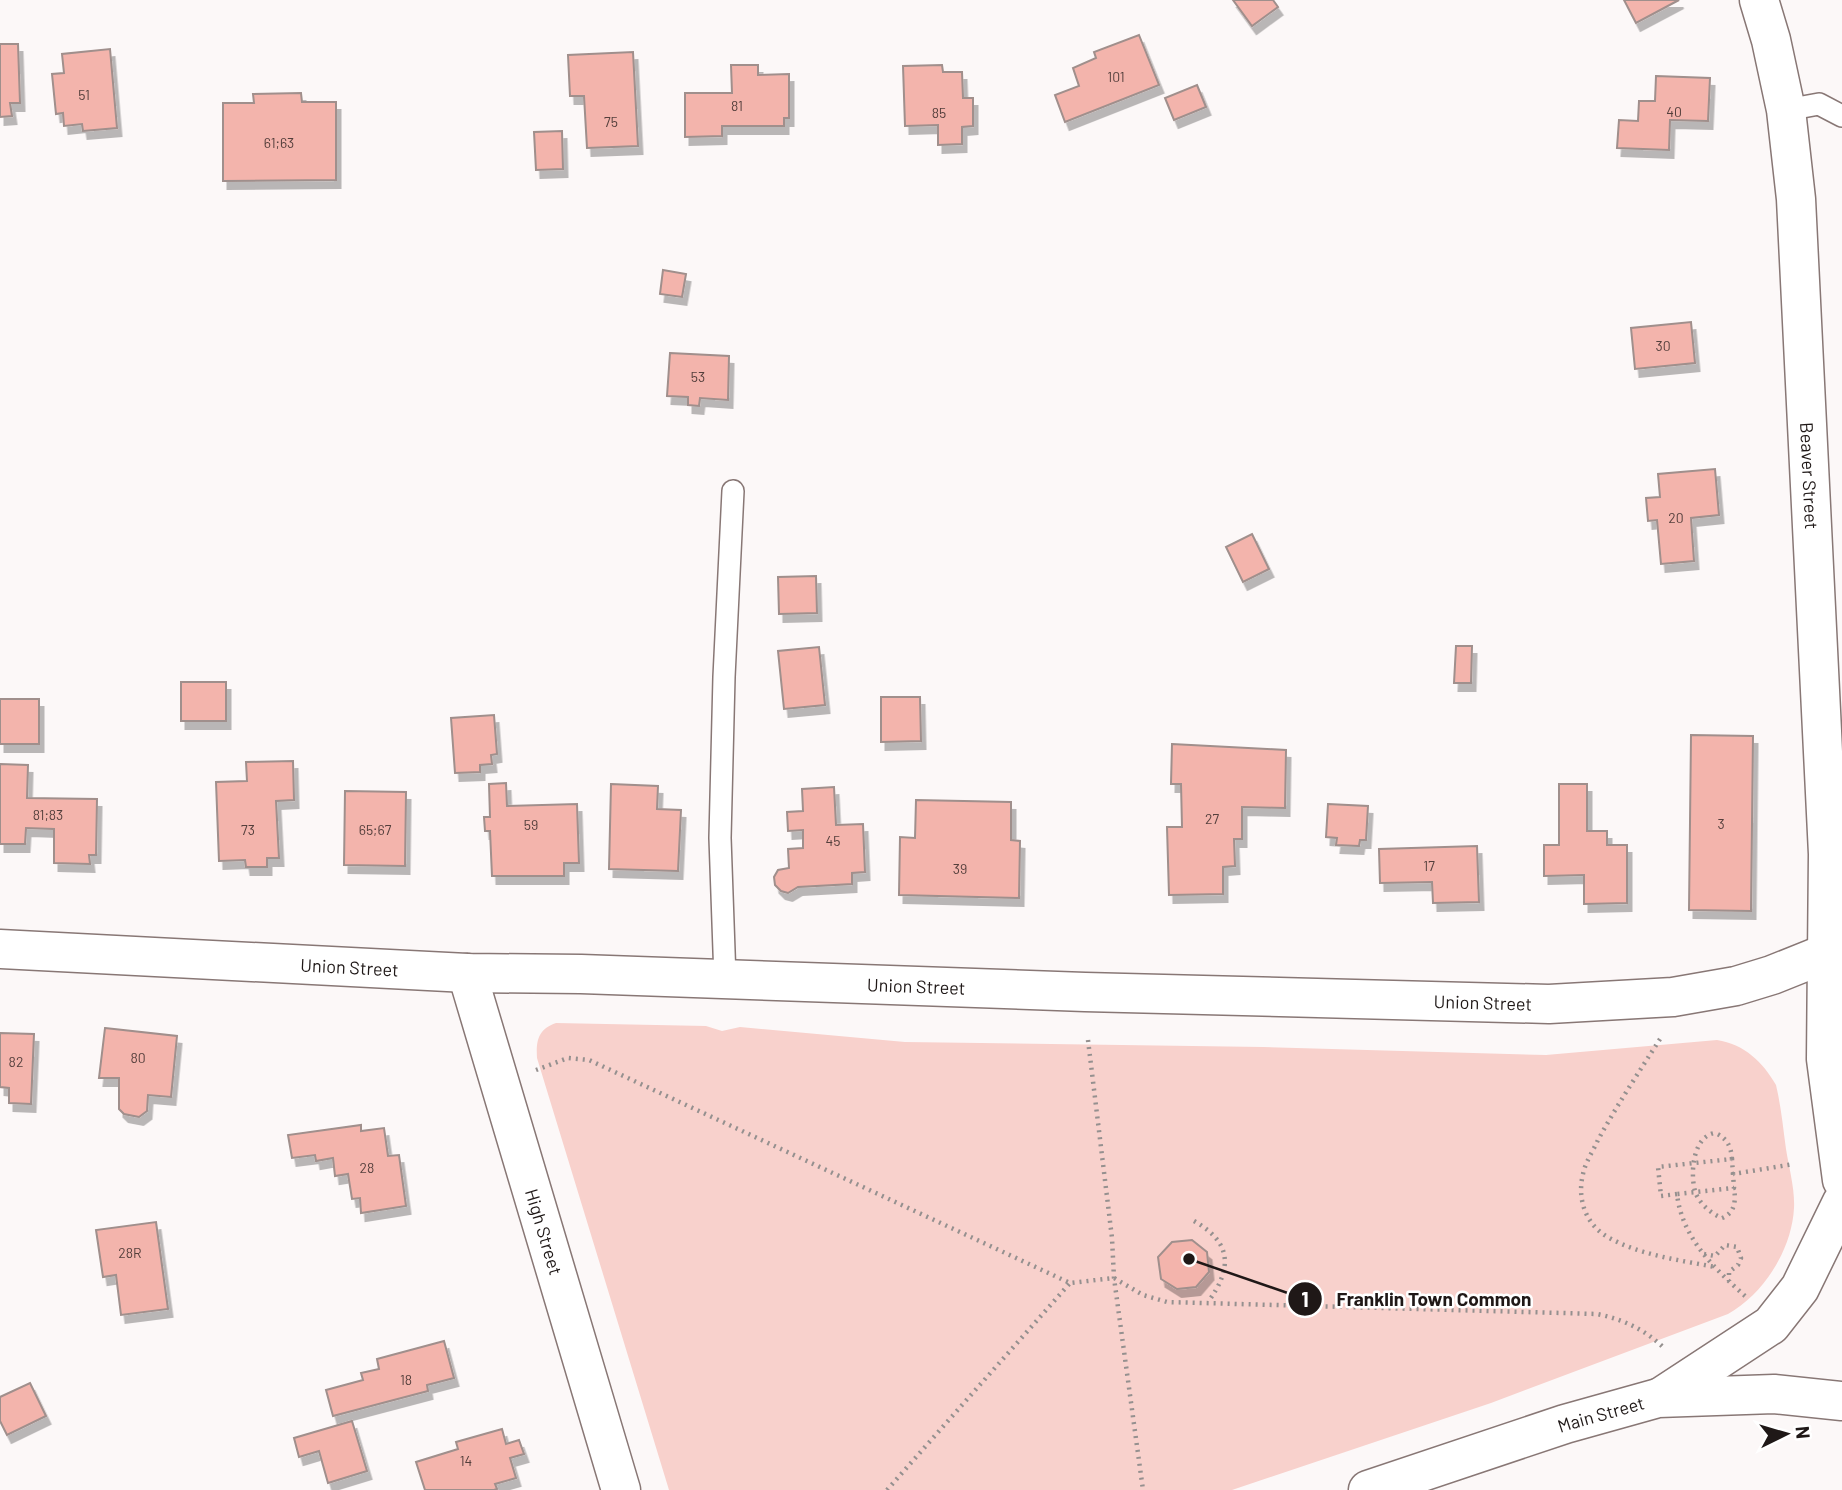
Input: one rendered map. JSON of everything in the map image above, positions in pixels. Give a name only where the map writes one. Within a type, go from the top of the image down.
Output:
[{"type":"main road","name":"Beaver Street","points":[[1759,0],[1771,40],[1786,110],[1796,199],[1835,951],[1827,1074],[1842,1181]]},
{"type":"main road","name":"Union Street","points":[[0,949],[467,973],[581,974],[1549,1004],[1673,997],[1706,991],[1748,982],[1835,951]]},
{"type":"main road","name":"High Street","points":[[467,973],[621,1490]]},
{"type":"main road","points":[[1658,1398],[1771,1325],[1800,1288],[1842,1202]]},
{"type":"main road","name":"Main Street","points":[[1368,1490],[1565,1424],[1658,1398],[1765,1394],[1842,1401]]},
{"type":"lane","points":[[1786,110],[1819,104],[1842,116]]},
{"type":"lane","points":[[725,979],[720,838],[733,491]]},
{"type":"path","points":[[1660,1039],[1626,1091],[1591,1154],[1581,1183],[1584,1207],[1596,1228],[1620,1243],[1655,1255],[1715,1267]]},
{"type":"path","points":[[1088,1040],[1112,1238],[1114,1278],[1143,1490]]},
{"type":"path","points":[[532,1071],[568,1058],[590,1060],[1070,1283],[1114,1278],[1143,1295],[1167,1302],[1597,1314],[1639,1329],[1663,1347]]},
{"type":"path","points":[[1712,1132],[1721,1135],[1728,1142],[1732,1158],[1735,1206],[1730,1214],[1722,1218],[1707,1208],[1695,1192],[1693,1163],[1703,1140],[1712,1132]]},
{"type":"path","points":[[1732,1158],[1658,1167],[1661,1196],[1734,1188]]},
{"type":"path","points":[[1733,1174],[1794,1164]]},
{"type":"path","points":[[1677,1194],[1684,1223],[1703,1253],[1753,1304]]},
{"type":"path","points":[[1194,1221],[1212,1233],[1220,1243],[1226,1260],[1221,1283],[1208,1302]]},
{"type":"path","points":[[1703,1253],[1715,1256],[1725,1245],[1737,1247],[1741,1258],[1738,1265],[1729,1272],[1729,1282]]},
{"type":"path","points":[[887,1490],[1070,1283]]},
{"type":"shaded area","points":[[556,1023],[706,1026],[722,1031],[740,1027],[905,1042],[1263,1047],[1546,1055],[1717,1040],[1736,1045],[1752,1055],[1776,1085],[1794,1193],[1792,1224],[1774,1269],[1753,1295],[1728,1314],[1491,1403],[1232,1490],[669,1490],[537,1058],[539,1036]]},
{"type":"building","points":[[1233,0],[1273,0],[1278,7],[1252,26]]},
{"type":"building","points":[[1624,0],[1679,0],[1636,23]]},
{"type":"building","points":[[1139,35],[1159,85],[1065,122],[1055,95],[1079,86],[1073,68],[1096,58],[1094,52]]},
{"type":"building","points":[[0,44],[18,44],[20,103],[10,103],[12,116],[0,117]]},
{"type":"building","points":[[110,49],[117,128],[83,131],[82,124],[64,126],[63,113],[56,114],[52,74],[64,73],[62,54]]},
{"type":"building","points":[[633,52],[638,146],[587,148],[584,96],[570,96],[568,55]]},
{"type":"building","points":[[731,65],[758,65],[758,75],[789,74],[789,118],[784,118],[784,126],[722,126],[722,136],[685,137],[685,93],[732,93]]},
{"type":"building","points":[[942,65],[943,72],[962,72],[963,98],[973,98],[973,126],[962,127],[962,144],[938,145],[938,125],[905,126],[903,66]]},
{"type":"building","points":[[1656,76],[1710,78],[1708,121],[1670,120],[1669,150],[1617,148],[1619,120],[1638,121],[1639,101],[1655,101]]},
{"type":"building","points":[[1197,85],[1206,107],[1174,120],[1165,98]]},
{"type":"building","points":[[301,93],[302,102],[336,102],[336,180],[223,181],[223,103],[254,103],[253,94]]},
{"type":"building","points":[[562,131],[563,169],[536,170],[534,132]]},
{"type":"building","points":[[663,270],[686,274],[682,297],[660,294]]},
{"type":"building","points":[[1691,322],[1695,363],[1635,369],[1631,328]]},
{"type":"building","points":[[670,353],[729,356],[728,400],[700,398],[699,406],[688,405],[688,397],[667,396]]},
{"type":"building","points":[[1715,469],[1719,515],[1691,518],[1694,561],[1661,564],[1657,520],[1648,521],[1646,498],[1660,497],[1658,474]]},
{"type":"building","points":[[1252,534],[1269,569],[1243,582],[1226,547]]},
{"type":"building","points":[[816,576],[817,613],[779,614],[778,577]]},
{"type":"building","points":[[1456,646],[1472,646],[1471,683],[1454,683]]},
{"type":"building","points":[[819,647],[825,705],[784,709],[778,651]]},
{"type":"building","points":[[181,682],[226,682],[226,721],[181,721]]},
{"type":"building","points":[[881,697],[920,697],[921,741],[881,742]]},
{"type":"building","points":[[0,699],[39,699],[39,744],[0,744]]},
{"type":"building","points":[[494,715],[497,754],[491,755],[492,764],[480,765],[480,772],[455,773],[451,718]]},
{"type":"building","points":[[1691,735],[1753,736],[1751,911],[1689,910]]},
{"type":"building","points":[[1172,744],[1286,750],[1285,808],[1242,807],[1242,839],[1234,839],[1235,866],[1223,867],[1223,894],[1169,895],[1167,827],[1182,827],[1181,784],[1171,784]]},
{"type":"building","points":[[293,761],[294,800],[276,801],[279,858],[267,858],[267,867],[246,867],[245,860],[219,861],[216,782],[247,781],[246,762]]},
{"type":"building","points":[[0,764],[28,765],[27,798],[97,799],[96,855],[89,855],[90,864],[54,863],[54,829],[26,828],[25,844],[0,844]]},
{"type":"building","points":[[506,783],[507,806],[577,804],[579,863],[564,863],[564,876],[492,876],[490,831],[485,831],[484,817],[490,817],[489,784]]},
{"type":"building","points":[[611,784],[658,786],[657,809],[681,810],[678,871],[609,869]]},
{"type":"building","points":[[1559,784],[1587,784],[1587,831],[1607,831],[1607,845],[1627,845],[1627,903],[1584,904],[1584,875],[1544,876],[1544,845],[1559,845]]},
{"type":"building","points":[[834,787],[836,825],[863,824],[865,872],[852,873],[852,884],[798,887],[788,893],[781,891],[775,885],[774,877],[778,870],[789,868],[788,849],[803,848],[803,830],[788,831],[787,812],[803,811],[802,789]]},
{"type":"building","points":[[345,791],[406,792],[405,866],[344,865]]},
{"type":"building","points":[[916,800],[1011,802],[1011,840],[1020,841],[1019,898],[899,895],[900,837],[915,838]]},
{"type":"building","points":[[1328,804],[1368,806],[1366,840],[1360,840],[1359,846],[1336,845],[1337,838],[1326,837]]},
{"type":"building","points":[[1477,846],[1479,902],[1433,903],[1432,882],[1380,883],[1379,849]]},
{"type":"building","points":[[105,1028],[177,1036],[171,1097],[148,1095],[147,1111],[139,1117],[124,1114],[119,1109],[119,1078],[99,1078]]},
{"type":"building","points":[[0,1033],[34,1034],[31,1104],[9,1103],[9,1088],[0,1087]]},
{"type":"building","points":[[361,1125],[361,1131],[384,1128],[388,1156],[399,1155],[406,1206],[361,1213],[360,1198],[352,1199],[348,1174],[335,1176],[333,1158],[316,1161],[315,1155],[292,1158],[288,1135]]},
{"type":"building","points":[[156,1222],[168,1309],[121,1315],[116,1275],[103,1277],[96,1230]]},
{"type":"building","points":[[1192,1240],[1207,1252],[1209,1272],[1196,1287],[1177,1289],[1161,1279],[1158,1257],[1172,1242]]},
{"type":"building","points":[[444,1341],[454,1378],[427,1385],[428,1391],[333,1416],[326,1390],[363,1380],[361,1373],[379,1369],[377,1359]]},
{"type":"building","points":[[30,1383],[46,1416],[7,1435],[0,1421],[0,1397]]},
{"type":"building","points":[[352,1421],[367,1471],[328,1483],[319,1451],[299,1457],[294,1438]]},
{"type":"building","points":[[502,1429],[506,1444],[519,1440],[524,1454],[510,1458],[516,1478],[495,1484],[497,1489],[494,1490],[425,1490],[416,1462],[458,1449],[456,1442]]},
{"type":"place","name":"Franklin Town Common","points":[[1189,1259]]}]
